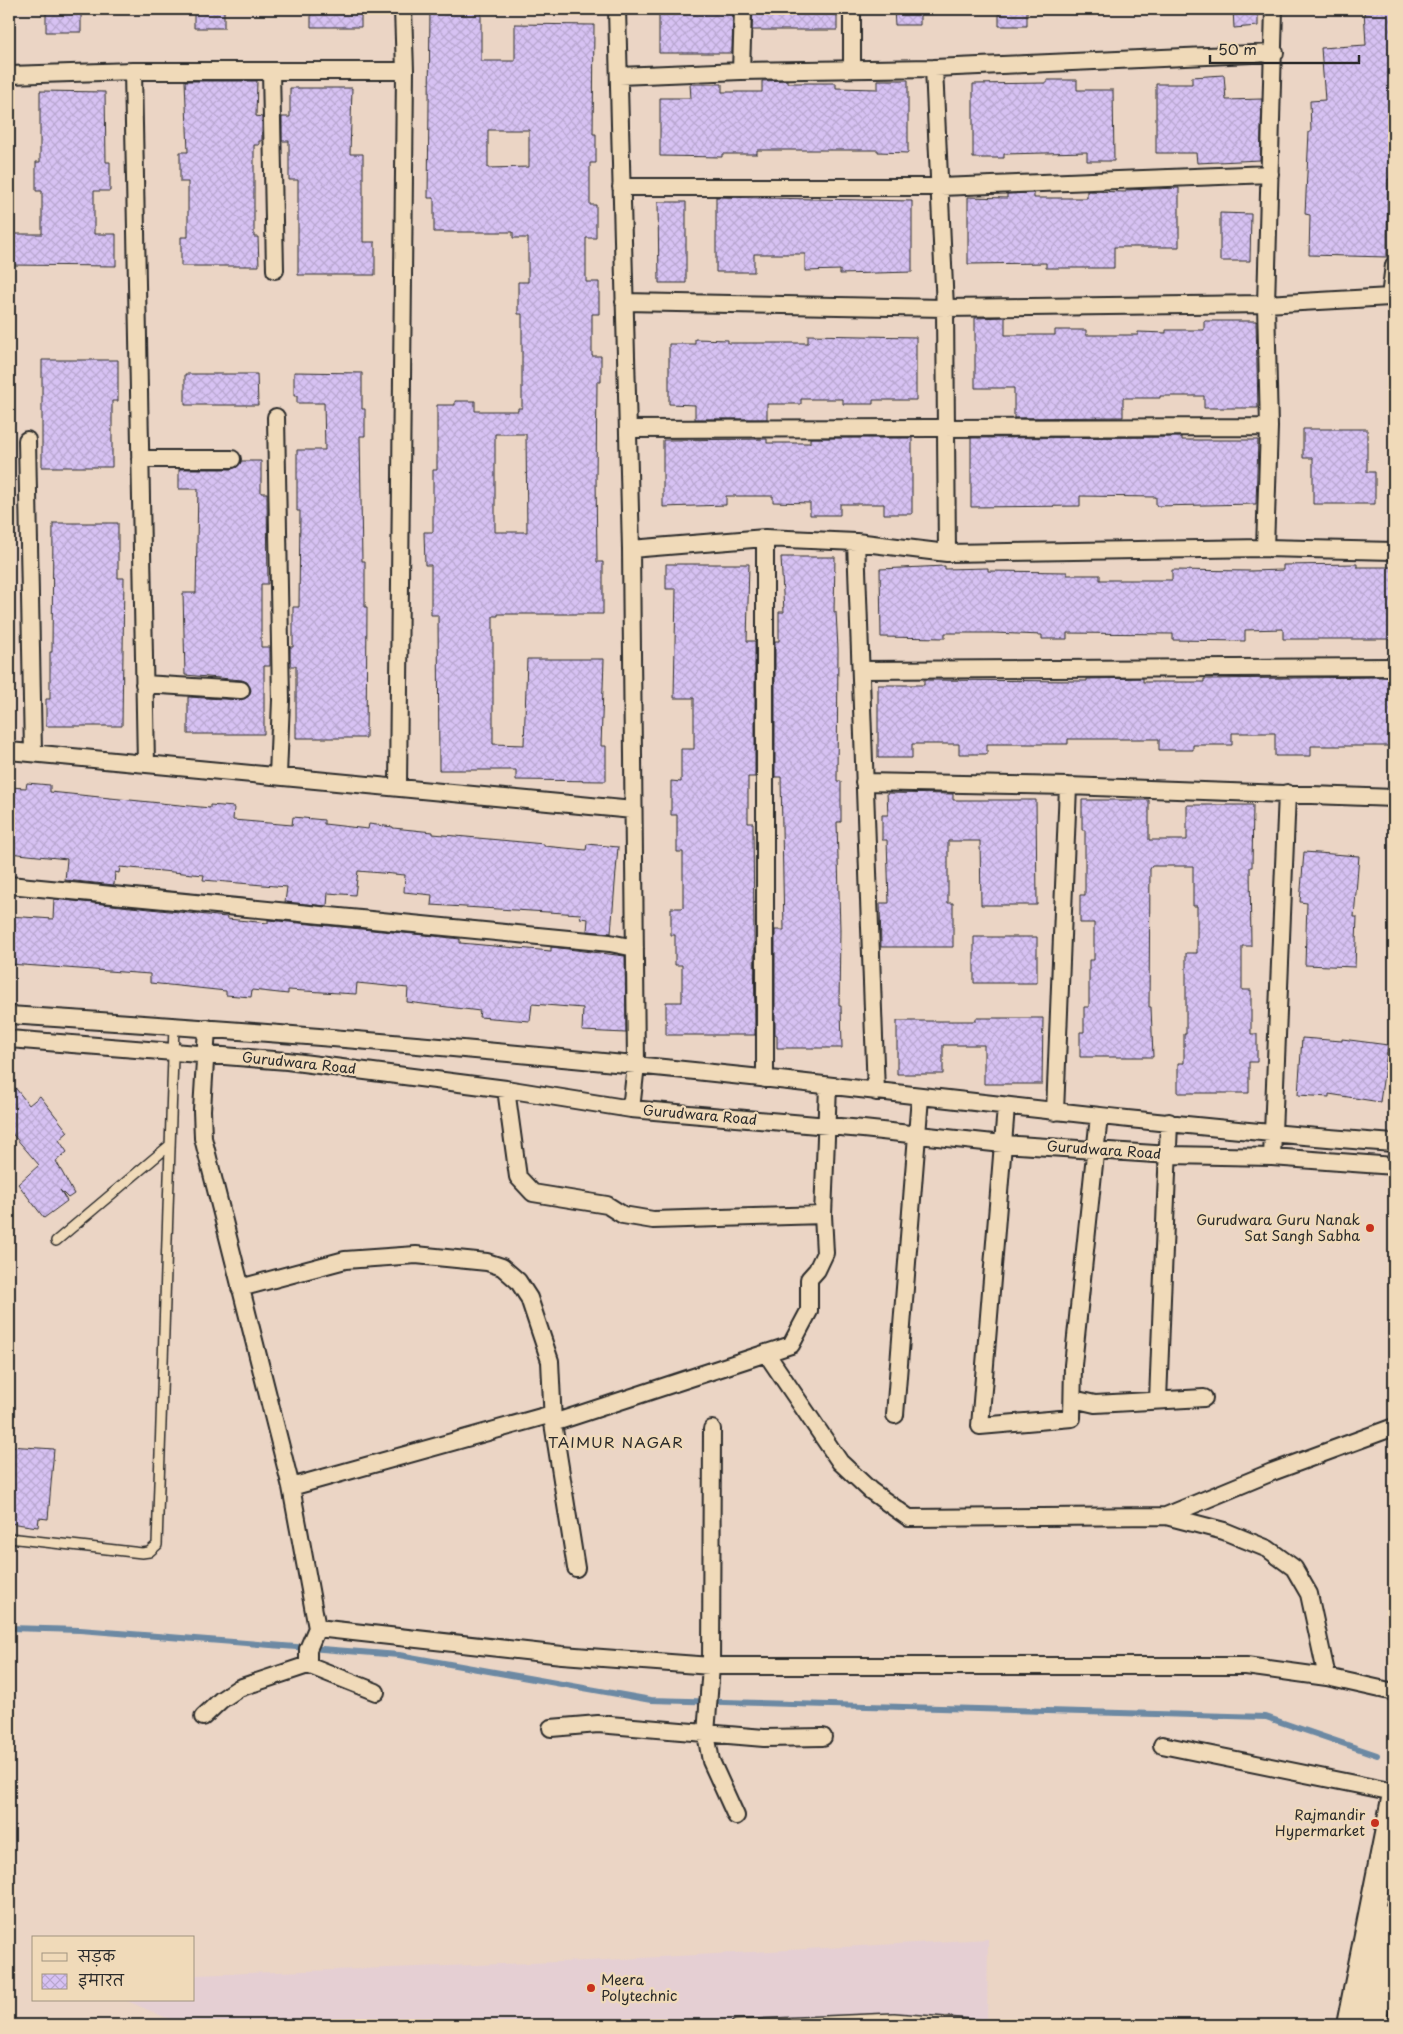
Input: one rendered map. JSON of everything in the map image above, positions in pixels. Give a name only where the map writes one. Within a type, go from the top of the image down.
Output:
[{"type":"main road","points":[[1349,2025],[1394,1799]]},
{"type":"main road","points":[[1373,2025],[1394,1914]]},
{"type":"street","points":[[398,787],[405,71],[403,9]]},
{"type":"street","points":[[617,9],[631,549],[636,1065],[631,1109]]},
{"type":"street","points":[[741,71],[742,9]]},
{"type":"street","points":[[852,9],[852,68]]},
{"type":"street","points":[[1265,548],[1269,427],[1266,304],[1275,53],[1274,9]]},
{"type":"street","points":[[619,76],[852,68],[934,68],[1275,53]]},
{"type":"street","points":[[934,68],[945,308],[948,553]]},
{"type":"street","points":[[9,76],[132,71],[405,71]]},
{"type":"street","points":[[132,71],[146,764]]},
{"type":"street","points":[[271,71],[275,270]]},
{"type":"street","points":[[621,187],[940,187],[1270,174]]},
{"type":"street","points":[[624,302],[945,308],[1266,304],[1392,297],[1394,265]]},
{"type":"street","points":[[276,417],[281,700],[278,776]]},
{"type":"street","points":[[628,429],[1269,427]]},
{"type":"street","points":[[27,440],[33,752]]},
{"type":"street","points":[[140,459],[232,459]]},
{"type":"street","points":[[631,549],[765,538],[856,542],[948,553],[1265,548],[1394,551]]},
{"type":"street","points":[[765,538],[765,1078]]},
{"type":"street","points":[[856,542],[876,1092]]},
{"type":"street","points":[[862,670],[1394,667]]},
{"type":"street","points":[[144,684],[241,690]]},
{"type":"street","points":[[9,751],[633,810]]},
{"type":"street","points":[[864,782],[1068,786],[1394,798]]},
{"type":"street","points":[[1055,1112],[1068,786]]},
{"type":"street","points":[[1272,1157],[1287,793]]},
{"type":"street","points":[[9,885],[600,942],[634,948]]},
{"type":"street","points":[[9,1015],[207,1028],[636,1065],[1055,1112],[1394,1143]]},
{"type":"street","points":[[207,1028],[207,1054],[202,1110],[203,1138],[291,1487],[311,1645],[376,1692]]},
{"type":"street","name":"Gurudwara Road","points":[[9,1039],[172,1050],[287,1061],[506,1089],[631,1109],[1003,1144],[1170,1155],[1272,1157],[1394,1166]]},
{"type":"street","points":[[291,1487],[553,1419],[792,1345],[809,1311],[809,1279],[817,1270],[826,1253],[823,1215],[828,1086]]},
{"type":"street","points":[[506,1089],[518,1177],[533,1193],[607,1205],[623,1216],[653,1220],[823,1215]]},
{"type":"street","points":[[894,1414],[920,1097]]},
{"type":"street","points":[[1006,1106],[980,1426],[1072,1418],[1073,1365],[1098,1116]]},
{"type":"street","points":[[1158,1400],[1170,1155],[1169,1122]]},
{"type":"street","points":[[240,1288],[345,1260],[424,1256],[487,1262],[494,1264],[518,1281],[529,1298],[550,1361],[553,1419],[576,1568]]},
{"type":"street","points":[[766,1353],[840,1462],[871,1491],[909,1518],[1166,1516],[1224,1531],[1268,1549],[1294,1568],[1309,1594],[1327,1677]]},
{"type":"street","points":[[1073,1399],[1095,1404],[1204,1398]]},
{"type":"street","points":[[1166,1516],[1272,1472],[1394,1427]]},
{"type":"street","points":[[712,1429],[711,1666],[706,1734],[712,1761],[736,1816]]},
{"type":"street","points":[[203,1717],[221,1700],[311,1645],[562,1655],[711,1666],[1246,1666],[1327,1677],[1394,1692]]},
{"type":"street","points":[[550,1728],[598,1724],[764,1738],[823,1737]]},
{"type":"street","points":[[1162,1745],[1394,1792]]},
{"type":"lane","points":[[9,1538],[142,1553],[149,1552],[157,1545],[174,1026]]},
{"type":"lane","points":[[56,1241],[170,1144]]},
{"type":"lane","points":[[736,2025],[894,2018],[981,2025]]},
{"type":"shaded area","name":"Meera Polytechnic","points":[[988,1939],[987,2025],[183,2025],[130,2002],[195,2002],[195,1975],[586,1961]]},
{"type":"building","points":[[46,9],[81,9],[81,32],[46,32]]},
{"type":"building","points":[[194,9],[224,9],[224,28],[194,28]]},
{"type":"building","points":[[311,9],[361,9],[361,27],[311,27]]},
{"type":"building","points":[[430,9],[481,9],[481,61],[515,61],[515,24],[594,25],[593,134],[596,134],[596,163],[590,163],[590,205],[596,205],[596,238],[586,238],[586,282],[599,282],[599,314],[592,314],[592,356],[601,356],[601,382],[597,382],[596,477],[597,562],[603,562],[603,614],[498,614],[498,616],[493,616],[493,744],[524,745],[527,659],[604,659],[601,746],[606,746],[606,781],[516,780],[516,770],[439,770],[438,615],[431,615],[431,565],[425,565],[424,532],[433,532],[433,470],[437,470],[437,405],[455,405],[455,401],[475,401],[475,411],[518,411],[518,408],[522,408],[522,314],[518,314],[518,282],[528,282],[528,238],[513,238],[513,232],[434,232],[434,198],[428,198]],"holes":[[[488,130],[529,130],[529,167],[488,168]],[[495,434],[526,434],[527,532],[495,532]]]},
{"type":"building","points":[[659,9],[733,9],[732,53],[659,53]]},
{"type":"building","points":[[753,9],[837,9],[837,30],[752,30]]},
{"type":"building","points":[[894,9],[920,9],[920,25],[895,25]]},
{"type":"building","points":[[999,9],[1027,9],[1027,26],[999,26]]},
{"type":"building","points":[[1233,9],[1258,9],[1258,26],[1234,28]]},
{"type":"building","points":[[1364,9],[1394,9],[1394,85],[1392,85],[1394,179],[1388,179],[1387,257],[1309,255],[1310,215],[1305,214],[1309,132],[1311,132],[1310,101],[1325,100],[1321,48],[1366,45]]},
{"type":"building","points":[[1224,75],[1226,100],[1262,99],[1260,160],[1197,163],[1196,153],[1156,153],[1156,84],[1192,84],[1192,77]]},
{"type":"building","points":[[787,80],[787,83],[836,83],[836,88],[878,89],[878,80],[908,80],[908,153],[878,152],[878,150],[757,150],[757,154],[722,154],[722,157],[660,156],[660,98],[691,98],[690,84],[722,84],[722,92],[762,92],[762,81]]},
{"type":"building","points":[[1047,80],[1077,80],[1077,90],[1113,90],[1114,161],[1087,161],[1087,152],[1004,154],[1004,158],[973,158],[973,84],[1047,83]]},
{"type":"building","points":[[185,81],[257,81],[256,116],[262,117],[262,141],[259,141],[259,145],[254,145],[254,237],[258,237],[259,266],[181,266],[181,237],[188,237],[188,182],[180,182],[180,152],[188,152]]},
{"type":"building","points":[[290,88],[352,88],[350,154],[363,154],[363,242],[375,242],[375,275],[298,275],[298,180],[289,180],[289,141],[282,141],[282,117],[290,117]]},
{"type":"building","points":[[40,91],[105,92],[106,162],[110,162],[110,191],[94,191],[94,234],[116,234],[116,266],[9,265],[9,234],[42,234],[42,191],[36,191],[36,162],[40,162]]},
{"type":"building","points":[[1179,188],[1179,247],[1114,247],[1114,268],[1046,268],[1046,263],[968,264],[968,197],[1007,198],[1007,194],[1034,193],[1034,198],[1087,198],[1087,191],[1126,192],[1126,190]]},
{"type":"building","points":[[716,197],[912,201],[912,272],[840,274],[840,270],[805,271],[805,254],[754,254],[754,272],[716,272]]},
{"type":"building","points":[[658,202],[686,202],[686,283],[659,283]]},
{"type":"building","points":[[1220,213],[1251,214],[1250,261],[1220,261]]},
{"type":"building","points":[[1005,317],[1005,335],[1055,335],[1055,330],[1086,330],[1086,335],[1138,335],[1138,332],[1166,333],[1166,330],[1204,330],[1204,321],[1256,321],[1258,408],[1204,408],[1204,396],[1160,396],[1160,398],[1123,398],[1123,417],[1014,418],[1014,388],[975,388],[975,318]]},
{"type":"building","points":[[808,335],[916,337],[916,400],[873,400],[873,404],[843,404],[843,399],[801,399],[801,404],[767,404],[767,419],[695,419],[695,405],[669,404],[669,344],[695,344],[695,339],[728,340],[728,343],[808,343]]},
{"type":"building","points":[[42,360],[118,360],[118,401],[112,401],[112,467],[42,467]]},
{"type":"building","points":[[294,372],[362,373],[362,409],[365,409],[365,436],[360,436],[362,561],[365,561],[365,607],[367,607],[366,738],[296,738],[296,666],[290,666],[290,647],[293,647],[293,607],[299,607],[300,511],[297,511],[297,450],[325,450],[324,403],[297,403],[297,396],[294,396]]},
{"type":"building","points":[[185,374],[257,374],[258,405],[185,405]]},
{"type":"building","points":[[1303,429],[1367,429],[1367,472],[1375,472],[1375,504],[1313,504],[1313,458],[1303,458]]},
{"type":"building","points":[[1182,437],[1182,440],[1258,440],[1256,504],[1156,506],[1156,497],[1080,496],[1080,506],[971,507],[971,438]]},
{"type":"building","points":[[810,438],[912,438],[912,514],[884,514],[884,504],[840,504],[840,515],[810,515],[810,503],[773,502],[773,496],[726,496],[726,505],[663,507],[663,440],[767,439],[767,443],[810,443]]},
{"type":"building","points":[[241,461],[261,461],[261,493],[267,493],[268,584],[261,584],[261,647],[270,647],[270,666],[264,666],[264,734],[188,734],[188,697],[241,700],[249,696],[251,690],[247,682],[242,680],[185,675],[183,593],[196,593],[198,489],[179,489],[179,469],[232,469],[237,467]]},
{"type":"building","points":[[53,523],[118,523],[118,578],[124,578],[122,726],[46,726],[46,699],[50,699],[50,652],[52,652]]},
{"type":"building","points":[[781,557],[835,557],[834,612],[836,612],[838,649],[837,781],[841,781],[841,822],[837,822],[840,930],[839,1006],[841,1006],[842,1048],[777,1048],[777,1035],[775,1035],[775,930],[784,930],[781,777],[775,777],[775,641],[779,641],[779,612],[784,612]]},
{"type":"building","points":[[666,564],[749,564],[747,641],[755,641],[755,777],[748,777],[748,823],[753,823],[755,1035],[666,1035],[666,1002],[682,1002],[682,965],[675,965],[675,935],[671,935],[671,908],[683,908],[683,852],[677,852],[677,815],[671,815],[671,781],[681,782],[681,749],[694,749],[694,698],[674,698],[676,589],[666,589]]},
{"type":"building","points":[[1357,564],[1357,567],[1394,567],[1394,639],[1283,639],[1283,629],[1245,630],[1245,641],[1173,640],[1173,634],[1067,633],[1067,639],[1042,639],[1042,635],[993,633],[945,633],[945,638],[881,637],[880,569],[945,566],[945,569],[988,568],[988,571],[1067,572],[1067,575],[1100,575],[1100,580],[1172,580],[1172,570],[1283,570],[1283,565]]},
{"type":"building","points":[[1143,678],[1143,682],[1204,682],[1204,679],[1394,678],[1394,746],[1311,746],[1311,756],[1275,756],[1275,733],[1232,733],[1232,745],[1193,745],[1193,750],[1159,750],[1159,739],[1068,739],[1068,744],[987,744],[987,754],[959,754],[959,744],[912,744],[912,758],[878,758],[878,685],[924,685],[924,680],[1087,681],[1087,679]]},
{"type":"building","points":[[27,783],[50,785],[50,792],[210,808],[210,805],[234,807],[233,820],[292,825],[293,817],[324,820],[324,824],[368,829],[369,824],[433,832],[433,834],[544,844],[544,846],[586,850],[587,844],[618,847],[611,933],[587,931],[588,919],[580,918],[581,914],[431,905],[432,895],[404,892],[405,875],[358,871],[355,895],[328,893],[327,906],[285,902],[287,887],[203,880],[204,875],[120,867],[119,873],[115,872],[114,885],[65,880],[67,859],[9,853],[9,787],[26,788]]},
{"type":"building","points":[[887,793],[953,794],[953,800],[1036,800],[1037,905],[981,905],[980,841],[948,841],[948,903],[953,903],[953,947],[881,947],[880,903],[889,903],[887,840],[882,840],[882,815],[888,815]]},
{"type":"building","points":[[1082,800],[1149,800],[1149,840],[1187,840],[1187,805],[1253,805],[1252,867],[1250,867],[1251,946],[1242,946],[1242,990],[1251,990],[1251,1034],[1257,1034],[1257,1062],[1249,1062],[1249,1093],[1178,1093],[1178,1063],[1184,1063],[1184,1034],[1186,1034],[1186,953],[1197,953],[1197,906],[1193,906],[1193,866],[1152,866],[1150,869],[1149,1007],[1151,1007],[1153,1057],[1080,1057],[1080,1032],[1084,1032],[1084,1007],[1089,1007],[1089,960],[1094,960],[1094,923],[1080,923],[1080,895],[1085,895],[1085,830],[1082,830]]},
{"type":"building","points":[[1304,852],[1359,856],[1354,917],[1357,917],[1355,967],[1305,965],[1307,903],[1300,902]]},
{"type":"building","points":[[54,899],[268,923],[268,920],[434,936],[460,939],[460,943],[551,951],[551,947],[625,956],[626,1033],[582,1031],[583,1008],[532,1004],[530,1021],[479,1017],[480,1011],[407,1002],[408,988],[357,983],[356,994],[288,990],[288,994],[252,990],[251,997],[226,995],[226,991],[150,983],[150,974],[9,964],[9,916],[53,919]]},
{"type":"building","points":[[974,937],[1037,937],[1037,983],[974,983]]},
{"type":"building","points":[[976,1018],[1043,1018],[1042,1084],[984,1084],[984,1045],[943,1045],[943,1074],[897,1074],[897,1021],[976,1021]]},
{"type":"building","points":[[1302,1038],[1342,1041],[1342,1039],[1388,1045],[1380,1102],[1329,1094],[1329,1097],[1298,1095]]},
{"type":"building","points":[[9,1080],[29,1105],[40,1096],[68,1132],[59,1140],[67,1152],[56,1161],[74,1194],[68,1198],[60,1190],[67,1201],[44,1218],[18,1184],[39,1165],[9,1130]]},
{"type":"building","points":[[9,1446],[54,1449],[48,1519],[39,1518],[38,1527],[9,1523]]},
{"type":"waterway","points":[[9,1628],[80,1630],[399,1655],[651,1700],[1266,1717],[1377,1755]]},
{"type":"place","name":"Gurudwara Guru Nanak Sat Sangh Sabha","points":[[1370,1228]]},
{"type":"place","name":"Rajmandir Hypermarket","points":[[1375,1823]]},
{"type":"place","name":"Meera Polytechnic","points":[[591,1988]]},
{"type":"district","name":"TAIMUR NAGAR","points":[[616,1443]]}]
